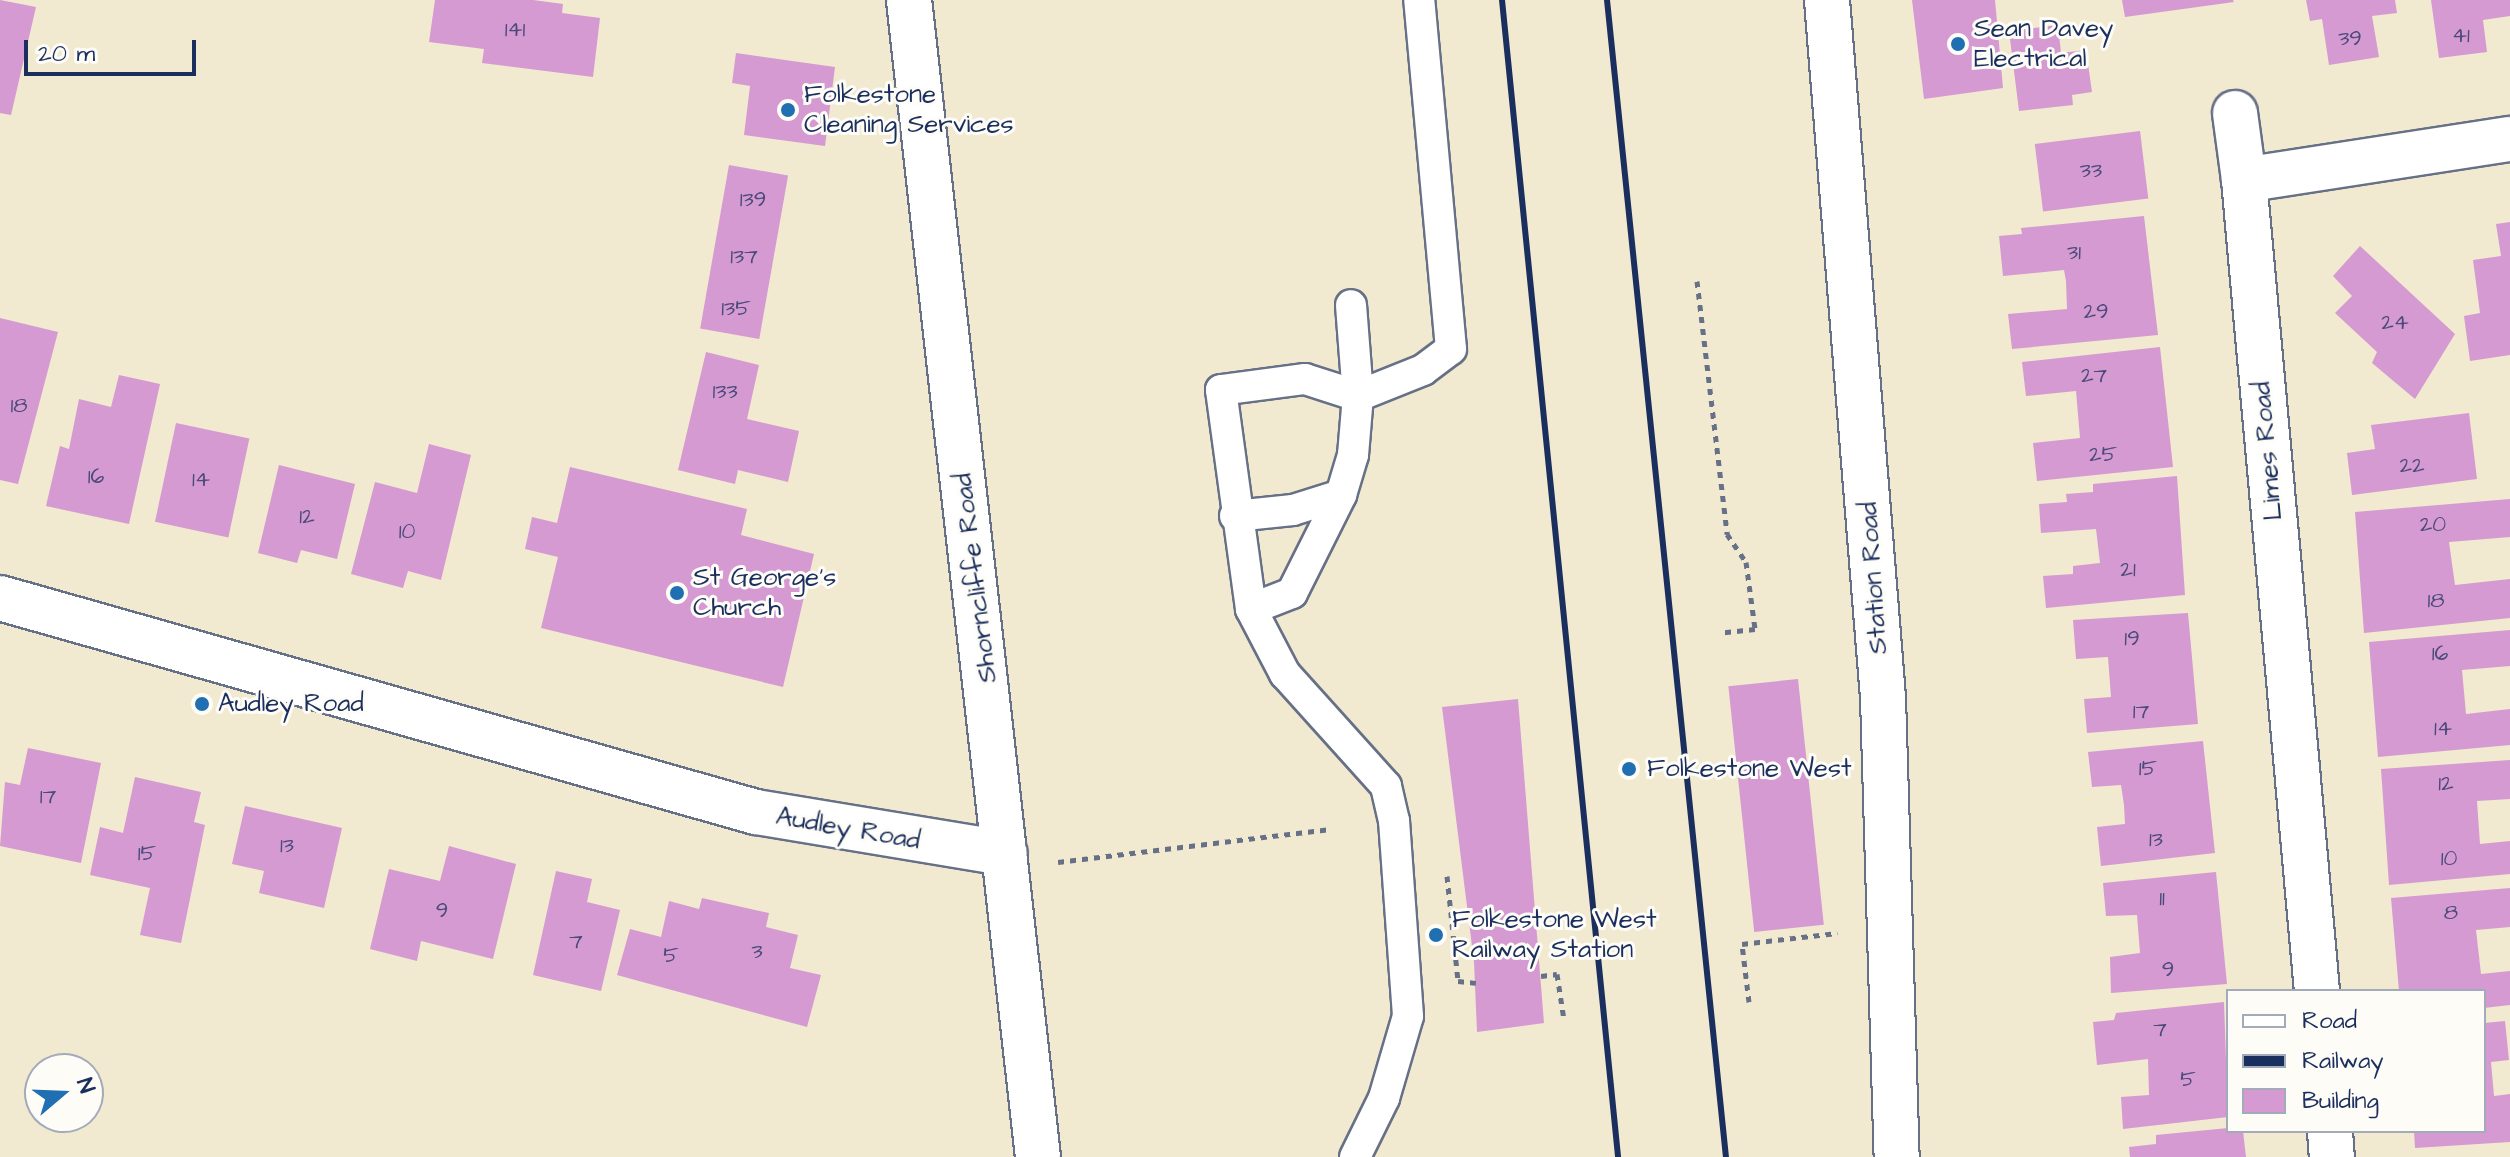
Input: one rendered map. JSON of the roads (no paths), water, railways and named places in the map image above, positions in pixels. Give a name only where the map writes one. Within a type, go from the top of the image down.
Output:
[{"type":"street","name":"Shorncliffe Road","points":[[909,0],[1038,1157]]},
{"type":"street","name":"Station Road","points":[[1827,0],[1883,697],[1897,1157]]},
{"type":"street","name":"Limes Road","points":[[2235,113],[2244,180],[2317,989]]},
{"type":"street","points":[[2244,180],[2510,139]]},
{"type":"street","name":"Audley Road","points":[[0,598],[756,812],[1005,853]]},
{"type":"street","points":[[2330,1133],[2332,1157]]},
{"type":"lane","points":[[1355,1157],[1384,1098],[1408,1016],[1386,786],[1331,730],[1285,674],[1251,609],[1235,516],[1221,390],[1305,379],[1358,396],[1423,370],[1451,349],[1419,0]]},
{"type":"lane","points":[[1251,609],[1292,593],[1341,495],[1353,455],[1358,396],[1351,305]]},
{"type":"lane","points":[[1235,516],[1293,510],[1341,495]]},
{"type":"railway","points":[[1502,0],[1618,1157]]},
{"type":"railway","points":[[1607,0],[1726,1157]]},
{"type":"place","name":"Sean Davey Electrical","points":[[1958,44]]},
{"type":"place","name":"Folkestone Cleaning Services","points":[[788,110]]},
{"type":"place","name":"St George's Church","points":[[677,593]]},
{"type":"place","name":"Audley Road","points":[[202,704]]},
{"type":"place","name":"Folkestone West","points":[[1629,769]]},
{"type":"place","name":"Folkestone West Railway Station","points":[[1436,935]]}]
